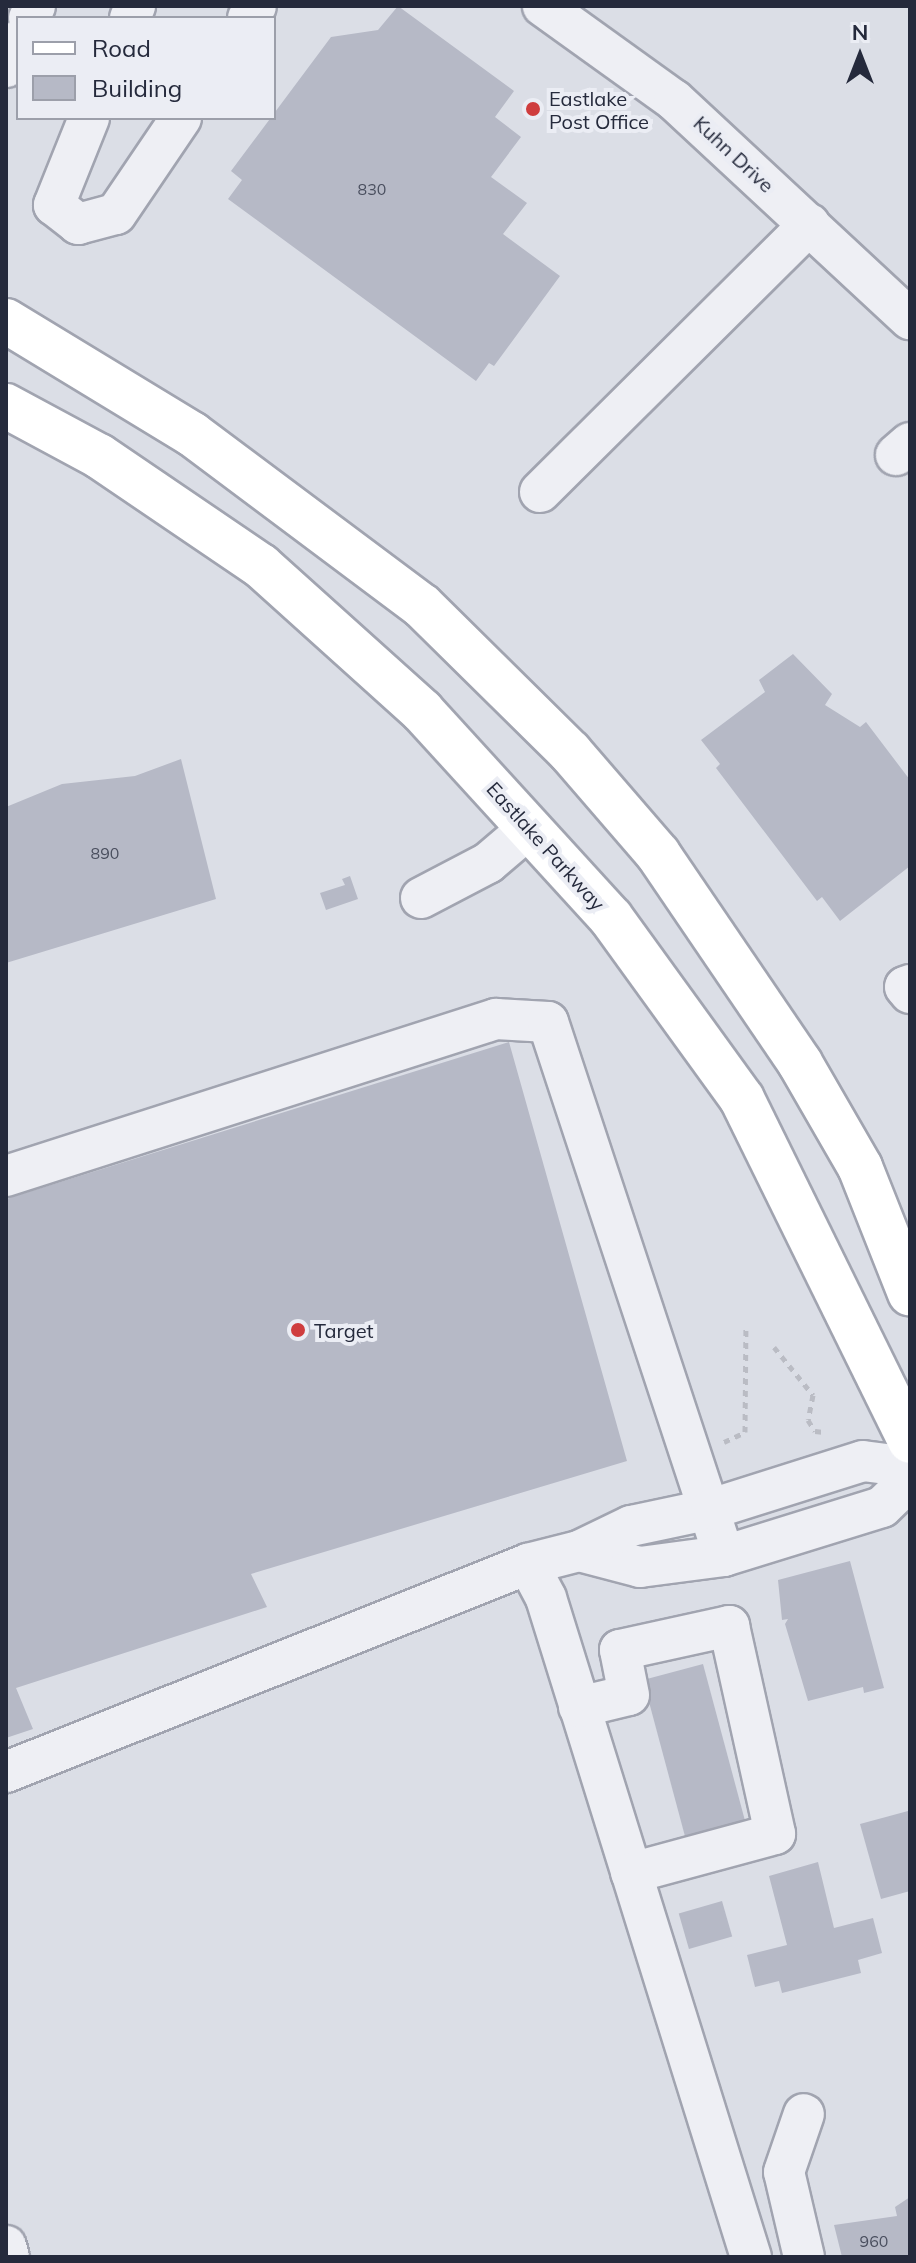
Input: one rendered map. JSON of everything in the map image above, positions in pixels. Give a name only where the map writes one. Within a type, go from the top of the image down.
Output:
[{"type":"main road","points":[[6,321],[192,434],[422,606],[570,752],[658,854],[800,1063],[860,1167],[910,1293]]},
{"type":"main road","name":"Eastlake Parkway","points":[[6,406],[99,456],[261,566],[422,711],[611,918],[742,1099],[910,1441]]},
{"type":"street","name":"Kuhn Drive","points":[[543,6],[674,100],[910,319]]},
{"type":"street","points":[[6,67],[16,45]]},
{"type":"street","points":[[88,120],[54,205],[78,224],[116,214],[180,120]]},
{"type":"street","points":[[540,492],[810,224]]},
{"type":"street","points":[[421,898],[488,863],[529,828]]},
{"type":"street","points":[[910,985],[905,987],[910,993]]},
{"type":"street","points":[[6,1176],[496,1019],[548,1022],[724,1556]]},
{"type":"street","points":[[6,1772],[528,1564],[579,1551],[631,1526],[711,1509],[863,1461],[910,1467]]},
{"type":"street","points":[[579,1551],[640,1567],[724,1556],[882,1507],[910,1480]]},
{"type":"street","points":[[528,1564],[546,1598],[751,2257]]},
{"type":"street","points":[[579,1707],[629,1695],[620,1650],[729,1626],[775,1834],[631,1873]]},
{"type":"street","points":[[804,2114],[784,2172],[804,2257]]},
{"type":"street","points":[[6,2246],[9,2257]]},
{"type":"path","points":[[712,1447],[745,1432],[746,1327]]},
{"type":"path","points":[[774,1347],[813,1395],[808,1420],[815,1431],[836,1433]]},
{"type":"building","points":[[398,6],[514,91],[495,117],[521,137],[491,177],[527,203],[503,234],[560,276],[494,366],[489,363],[476,381],[228,199],[242,180],[231,171],[269,120],[276,120],[276,111],[331,37],[378,30]]},
{"type":"building","points":[[793,654],[832,694],[825,705],[860,727],[866,722],[910,780],[910,866],[840,921],[822,897],[817,901],[716,768],[720,764],[701,740],[765,692],[759,680]]},
{"type":"building","points":[[181,759],[216,899],[6,963],[6,807],[62,784],[135,776]]},
{"type":"building","points":[[350,876],[358,899],[326,910],[320,893],[345,885],[342,879]]},
{"type":"building","name":"Target","points":[[509,1042],[627,1461],[251,1574],[267,1607],[16,1688],[33,1729],[6,1738],[6,1199]]},
{"type":"building","points":[[850,1561],[884,1688],[864,1693],[863,1687],[808,1701],[785,1624],[788,1619],[782,1620],[778,1580]]},
{"type":"building","points":[[703,1664],[746,1825],[686,1841],[643,1680]]},
{"type":"building","points":[[908,1811],[910,1891],[881,1899],[860,1824]]},
{"type":"building","points":[[818,1862],[834,1928],[873,1918],[882,1953],[858,1960],[861,1973],[782,1993],[779,1981],[755,1987],[747,1955],[787,1945],[769,1876]]},
{"type":"building","points":[[722,1901],[732,1937],[689,1949],[679,1913]]},
{"type":"building","points":[[910,2197],[910,2257],[842,2257],[834,2225],[897,2216],[895,2207]]},
{"type":"place","name":"Eastlake Post Office","points":[[533,109]]},
{"type":"place","name":"Target","points":[[298,1330]]}]
